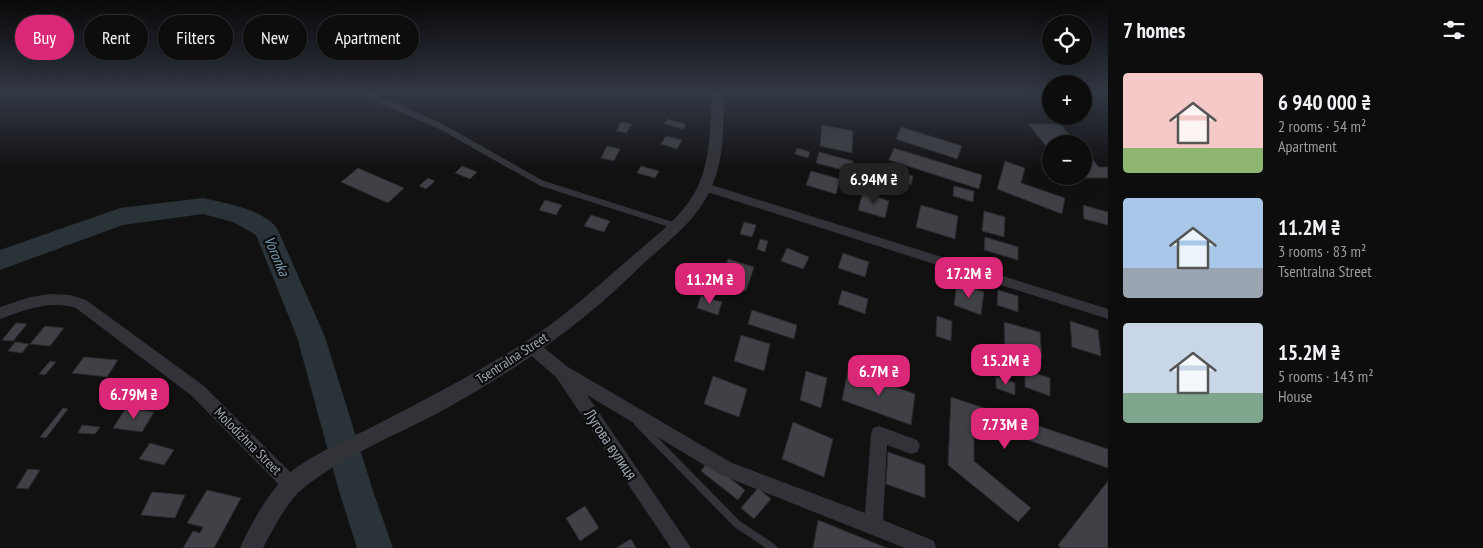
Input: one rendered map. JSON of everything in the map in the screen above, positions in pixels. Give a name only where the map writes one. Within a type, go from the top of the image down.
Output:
[{"type":"street","name":"Tsentralna Street","points":[[251,548],[261,528],[291,485],[324,462],[451,396],[532,347],[584,308],[676,226],[691,209],[705,187],[714,154],[718,119]]},
{"type":"street","points":[[705,187],[1106,314]]},
{"type":"street","name":"Molodizhna Street","points":[[0,313],[46,298],[67,299],[81,304],[198,391],[291,485]]},
{"type":"street","name":"Лугова вулиця","points":[[532,347],[562,372],[682,548]]},
{"type":"street","points":[[562,372],[727,469],[873,525],[927,548]]},
{"type":"street","points":[[873,525],[879,434],[911,446]]},
{"type":"lane","points":[[423,119],[442,127],[541,183],[676,226]]},
{"type":"lane","points":[[622,407],[737,524],[773,548]]},
{"type":"building","points":[[667,119],[686,124],[683,129],[664,124]]},
{"type":"building","points":[[621,122],[632,124],[626,133],[616,131]]},
{"type":"building","points":[[1028,124],[1061,125],[1070,135],[1042,135],[1042,141]]},
{"type":"building","points":[[822,125],[853,131],[852,153],[820,146]]},
{"type":"building","points":[[901,127],[962,146],[957,159],[896,139]]},
{"type":"building","points":[[666,136],[682,140],[677,149],[661,144]]},
{"type":"building","points":[[607,146],[620,149],[614,161],[601,158]]},
{"type":"building","points":[[797,148],[810,152],[808,158],[795,154]]},
{"type":"building","points":[[894,148],[982,175],[979,189],[889,160]]},
{"type":"building","points":[[819,152],[853,161],[850,172],[816,163]]},
{"type":"building","points":[[1092,159],[1099,167],[1108,167],[1108,178],[1092,178]]},
{"type":"building","points":[[1005,161],[1025,168],[1021,183],[1065,198],[1062,214],[997,189]]},
{"type":"building","points":[[462,166],[477,172],[470,179],[455,173]]},
{"type":"building","points":[[641,166],[659,171],[655,178],[637,173]]},
{"type":"building","points":[[358,168],[404,188],[388,203],[341,182]]},
{"type":"building","points":[[811,171],[840,179],[836,194],[806,185]]},
{"type":"building","points":[[896,171],[913,176],[911,185],[893,179]]},
{"type":"building","points":[[428,178],[435,181],[426,189],[419,186]]},
{"type":"building","points":[[954,186],[974,191],[973,202],[953,196]]},
{"type":"building","points":[[863,192],[889,201],[885,218],[858,210]]},
{"type":"building","points":[[545,200],[562,205],[556,215],[539,210]]},
{"type":"building","points":[[921,205],[958,216],[955,239],[916,227]]},
{"type":"building","points":[[1083,205],[1108,212],[1108,225],[1084,219]]},
{"type":"building","points":[[984,211],[1005,217],[1004,237],[982,231]]},
{"type":"building","points":[[591,215],[610,221],[604,232],[584,226]]},
{"type":"building","points":[[744,222],[756,225],[752,237],[740,234]]},
{"type":"building","points":[[985,237],[1018,247],[1018,260],[984,250]]},
{"type":"building","points":[[760,239],[768,241],[765,252],[757,249]]},
{"type":"building","points":[[787,248],[809,257],[803,269],[781,261]]},
{"type":"building","points":[[843,253],[869,262],[865,277],[838,268]]},
{"type":"building","points":[[728,259],[754,267],[746,291],[720,282]]},
{"type":"building","points":[[957,283],[984,292],[981,315],[954,305]]},
{"type":"building","points":[[842,290],[868,299],[865,314],[838,304]]},
{"type":"building","points":[[998,290],[1018,296],[1018,312],[997,305]]},
{"type":"building","points":[[701,296],[722,302],[718,315],[697,308]]},
{"type":"building","points":[[752,310],[797,325],[794,339],[748,324]]},
{"type":"building","points":[[937,316],[952,321],[951,341],[936,336]]},
{"type":"building","points":[[1070,321],[1098,330],[1101,356],[1072,347]]},
{"type":"building","points":[[1004,322],[1040,332],[1042,359],[1005,348]]},
{"type":"building","points":[[16,323],[27,324],[13,341],[2,340]]},
{"type":"building","points":[[45,326],[64,328],[50,346],[30,344]]},
{"type":"building","points":[[741,335],[770,344],[764,371],[734,361]]},
{"type":"building","points":[[15,342],[29,344],[22,353],[8,351]]},
{"type":"building","points":[[84,357],[118,360],[107,377],[72,373]]},
{"type":"building","points":[[50,361],[56,362],[45,375],[39,374]]},
{"type":"building","points":[[848,370],[915,394],[911,425],[842,400]]},
{"type":"building","points":[[1025,370],[1050,378],[1050,396],[1025,387]]},
{"type":"building","points":[[806,371],[827,378],[821,408],[800,400]]},
{"type":"building","points":[[713,376],[747,389],[739,417],[704,404]]},
{"type":"building","points":[[996,377],[1015,383],[1015,395],[996,388]]},
{"type":"building","points":[[951,397],[1108,449],[1108,468],[974,421],[974,461],[1031,508],[1018,522],[948,465]]},
{"type":"building","points":[[63,408],[68,409],[46,438],[40,437]]},
{"type":"building","points":[[126,408],[154,412],[142,432],[113,428]]},
{"type":"building","points":[[793,422],[833,439],[824,477],[782,459]]},
{"type":"building","points":[[82,425],[100,427],[95,434],[78,433]]},
{"type":"building","points":[[150,443],[174,450],[164,465],[139,459]]},
{"type":"building","points":[[888,452],[925,465],[925,498],[886,484]]},
{"type":"building","points":[[708,461],[745,490],[738,500],[701,471]]},
{"type":"building","points":[[28,469],[40,470],[28,489],[16,488]]},
{"type":"building","points":[[1108,481],[1108,548],[1061,548],[1058,545]]},
{"type":"building","points":[[758,488],[771,499],[754,519],[741,508]]},
{"type":"building","points":[[207,490],[241,498],[214,548],[183,548],[193,531],[200,533],[203,527],[187,523]]},
{"type":"building","points":[[152,492],[185,495],[175,518],[141,515]]},
{"type":"building","points":[[585,506],[599,528],[580,541],[566,518]]},
{"type":"building","points":[[818,520],[887,548],[813,548]]},
{"type":"building","points":[[631,539],[636,548],[616,548]]},
{"type":"waterway","name":"Voronka","points":[[0,260],[120,217],[203,206],[241,216],[266,230],[311,337],[356,491],[375,548]]}]
